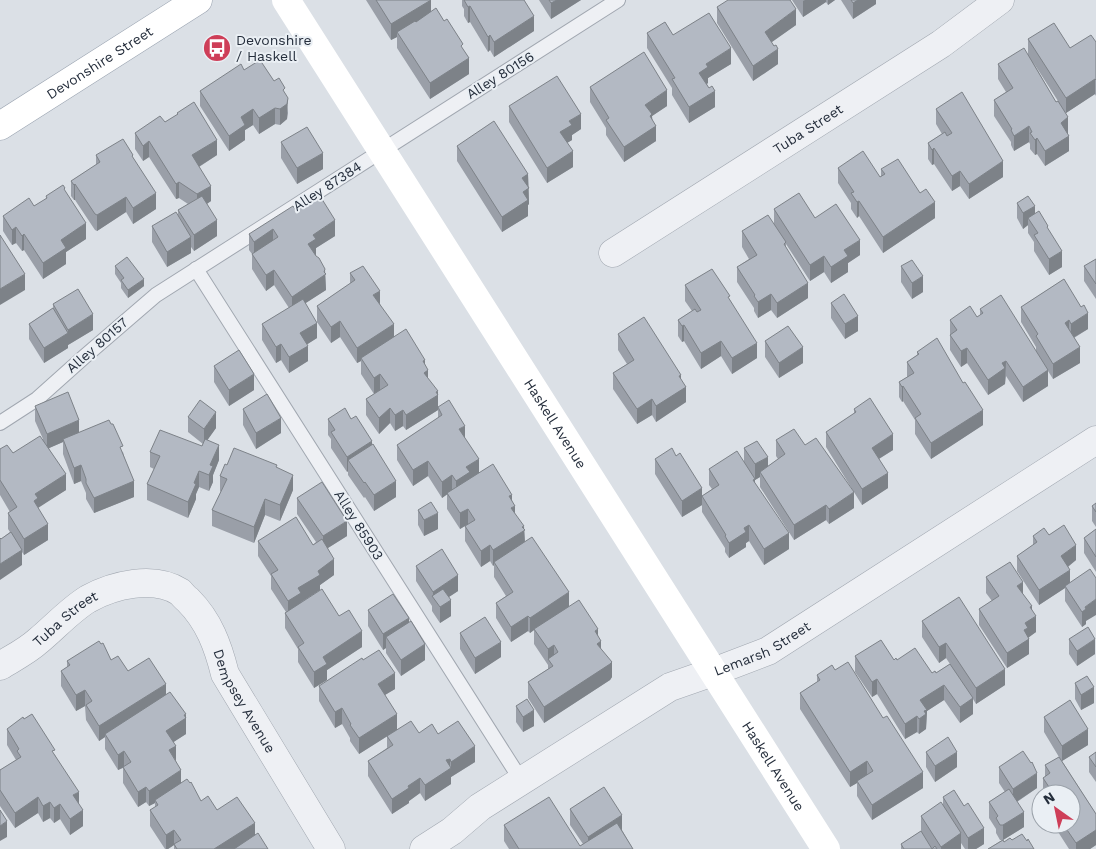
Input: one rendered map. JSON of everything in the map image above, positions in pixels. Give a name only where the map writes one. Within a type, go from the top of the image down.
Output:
[{"type":"main road","name":"Devonshire Street","points":[[0,126],[198,0]]},
{"type":"main road","name":"Haskell Avenue","points":[[286,0],[826,849]]},
{"type":"street","name":"Tuba Street","points":[[614,253],[941,44],[1000,0]]},
{"type":"street","name":"Lemarsh Street","points":[[424,849],[452,831],[480,807],[521,780],[670,687],[768,651],[1096,440]]},
{"type":"street","name":"Tuba Street","points":[[0,666],[37,642],[88,600],[109,590],[138,582]]},
{"type":"street","name":"Dempsey Avenue","points":[[138,582],[159,585],[179,592],[196,609],[210,628],[220,650],[225,674],[331,849]]},
{"type":"lane","name":"Alley 80156","points":[[382,150],[618,0]]},
{"type":"lane","name":"Alley 87384","points":[[196,269],[382,150]]},
{"type":"lane","name":"Alley 80157","points":[[0,423],[37,399],[156,295],[196,269]]},
{"type":"lane","name":"Alley 85903","points":[[196,269],[521,780]]},
{"type":"building","points":[[376,0],[431,0],[391,24]]},
{"type":"building","points":[[464,0],[524,0],[534,16],[494,42],[490,35],[488,37],[470,6],[468,7]]},
{"type":"building","points":[[728,0],[790,0],[796,9],[765,32],[778,49],[753,66],[717,7]]},
{"type":"building","points":[[436,8],[444,21],[447,19],[463,44],[461,46],[469,58],[430,83],[397,32]]},
{"type":"building","points":[[709,13],[731,48],[706,64],[708,67],[699,73],[709,88],[712,86],[715,91],[689,107],[672,79],[675,78],[647,33],[665,22],[673,35]]},
{"type":"building","points":[[1054,23],[1070,48],[1091,35],[1096,42],[1096,80],[1066,98],[1028,39]]},
{"type":"building","points":[[1024,48],[1056,102],[1058,101],[1068,117],[1061,123],[1069,136],[1045,151],[1037,138],[1035,140],[1030,133],[1032,132],[1029,126],[1014,136],[1012,129],[994,100],[1013,88],[998,64]]},
{"type":"building","points":[[644,52],[667,90],[645,105],[652,114],[650,116],[656,126],[624,147],[606,120],[609,118],[590,87]]},
{"type":"building","points":[[260,60],[274,81],[279,78],[285,88],[283,90],[288,98],[287,104],[280,109],[275,108],[259,118],[253,109],[241,117],[245,125],[229,136],[200,91],[241,64],[244,70]]},
{"type":"building","points":[[557,76],[581,114],[569,121],[572,125],[560,132],[573,151],[547,168],[509,106]]},
{"type":"building","points":[[962,92],[1003,161],[969,184],[960,171],[952,176],[934,148],[932,150],[928,143],[945,132],[947,136],[952,133],[936,109]]},
{"type":"building","points":[[194,102],[217,140],[192,155],[211,186],[197,194],[179,182],[176,184],[149,141],[143,146],[135,133],[160,116],[165,122]]},
{"type":"building","points":[[494,121],[528,174],[522,178],[529,188],[523,192],[528,200],[502,217],[457,146]]},
{"type":"building","points":[[307,127],[323,153],[297,168],[281,142]]},
{"type":"building","points":[[123,139],[156,193],[133,208],[126,197],[97,215],[71,181],[100,162],[96,155]]},
{"type":"building","points":[[863,151],[880,177],[885,174],[881,169],[898,159],[920,193],[926,189],[935,202],[883,237],[859,201],[857,202],[851,193],[854,192],[838,168]]},
{"type":"building","points":[[63,185],[86,223],[61,240],[66,248],[43,263],[24,234],[22,236],[16,227],[12,230],[3,216],[29,198],[34,206]]},
{"type":"building","points":[[799,193],[815,218],[836,204],[860,240],[844,250],[848,256],[831,267],[824,256],[810,265],[774,209]]},
{"type":"building","points":[[202,196],[217,220],[194,235],[178,210]]},
{"type":"building","points":[[320,196],[335,220],[313,235],[316,239],[308,244],[319,258],[326,274],[292,297],[274,270],[266,275],[252,254],[278,237],[273,229],[254,242],[249,234],[293,206],[296,211]]},
{"type":"building","points":[[1028,196],[1035,206],[1023,213],[1017,203]]},
{"type":"building","points":[[1039,211],[1062,251],[1049,259],[1034,235],[1038,233],[1028,218]]},
{"type":"building","points":[[176,212],[191,237],[167,252],[152,226]]},
{"type":"building","points":[[768,215],[786,242],[784,244],[808,283],[777,303],[771,294],[758,302],[737,267],[757,255],[742,231]]},
{"type":"building","points":[[0,235],[25,274],[0,289]]},
{"type":"building","points":[[127,257],[144,279],[128,290],[121,280],[124,278],[115,266]]},
{"type":"building","points":[[1096,259],[1096,284],[1084,266]]},
{"type":"building","points":[[912,260],[923,276],[912,283],[901,266]]},
{"type":"building","points":[[363,266],[380,291],[373,295],[394,324],[357,348],[340,321],[331,327],[317,306],[355,280],[350,273]]},
{"type":"building","points":[[712,269],[757,343],[732,358],[721,341],[701,353],[684,325],[682,326],[678,320],[695,309],[697,312],[701,310],[685,285]]},
{"type":"building","points":[[1064,279],[1081,307],[1084,305],[1088,313],[1071,324],[1069,320],[1065,323],[1080,347],[1053,364],[1036,336],[1038,334],[1021,307]]},
{"type":"building","points":[[78,289],[93,314],[68,330],[53,304]]},
{"type":"building","points":[[844,294],[858,316],[845,324],[831,303]]},
{"type":"building","points":[[1001,295],[1048,370],[1023,387],[1006,361],[1002,363],[1005,368],[988,380],[967,348],[961,351],[950,335],[957,330],[950,320],[970,306],[977,317],[983,313],[980,309]]},
{"type":"building","points":[[303,299],[317,323],[300,333],[308,346],[289,357],[281,344],[276,347],[262,324]]},
{"type":"building","points":[[53,308],[68,333],[44,348],[29,324]]},
{"type":"building","points":[[644,317],[681,375],[679,376],[686,387],[656,406],[652,399],[637,409],[613,373],[634,360],[618,334]]},
{"type":"building","points":[[788,326],[803,347],[779,363],[765,341]]},
{"type":"building","points":[[406,329],[425,360],[423,361],[428,370],[424,373],[438,391],[436,392],[438,395],[406,415],[403,410],[395,415],[390,408],[379,418],[366,399],[388,385],[380,374],[374,378],[361,358]]},
{"type":"building","points":[[937,338],[963,383],[965,382],[983,410],[931,443],[915,418],[921,414],[899,382],[914,373],[907,362],[919,354],[917,352]]},
{"type":"building","points":[[239,350],[254,374],[229,390],[214,366]]},
{"type":"building","points":[[68,392],[79,420],[47,434],[35,406]]},
{"type":"building","points":[[267,394],[281,418],[256,433],[243,409]]},
{"type":"building","points":[[870,398],[893,434],[872,448],[888,473],[862,489],[826,432],[856,412],[854,409]]},
{"type":"building","points":[[200,400],[216,412],[204,429],[188,417]]},
{"type":"building","points":[[449,400],[465,426],[459,429],[479,459],[466,467],[470,472],[456,481],[452,475],[442,482],[428,461],[413,470],[397,445],[442,415],[438,407]]},
{"type":"building","points":[[345,408],[351,419],[356,416],[372,441],[347,457],[331,432],[335,430],[328,419]]},
{"type":"building","points":[[109,420],[113,424],[123,446],[120,447],[134,481],[94,498],[86,483],[81,465],[74,468],[63,439]]},
{"type":"building","points":[[794,429],[805,445],[816,438],[854,492],[829,509],[826,505],[794,525],[760,472],[785,454],[776,440]]},
{"type":"building","points":[[160,430],[202,446],[205,439],[219,445],[210,465],[213,466],[209,475],[199,471],[194,483],[196,484],[188,502],[147,484],[160,456],[150,452]]},
{"type":"building","points":[[40,436],[66,474],[35,494],[38,498],[34,501],[48,524],[24,539],[8,513],[17,507],[0,480],[0,449],[7,445],[13,453]]},
{"type":"building","points":[[757,441],[768,457],[755,464],[744,448]]},
{"type":"building","points":[[373,444],[396,481],[374,495],[348,460]]},
{"type":"building","points":[[234,448],[277,465],[276,467],[293,475],[280,505],[265,499],[254,527],[212,510],[227,479],[220,476]]},
{"type":"building","points":[[672,448],[676,456],[680,453],[702,488],[682,501],[655,459]]},
{"type":"building","points":[[737,451],[755,479],[753,480],[789,533],[764,549],[749,525],[744,528],[746,532],[729,543],[702,496],[719,485],[709,469]]},
{"type":"building","points":[[493,464],[512,495],[509,496],[515,506],[511,508],[525,530],[493,550],[490,545],[481,551],[465,526],[475,520],[468,509],[460,513],[447,493]]},
{"type":"building","points":[[322,482],[347,521],[323,536],[297,498]]},
{"type":"building","points":[[431,502],[438,513],[424,520],[418,510]]},
{"type":"building","points":[[1096,503],[1096,512],[1092,506]]},
{"type":"building","points":[[296,517],[313,545],[322,539],[334,559],[318,571],[320,575],[298,588],[301,593],[288,601],[271,574],[278,570],[258,541]]},
{"type":"building","points":[[1064,525],[1076,545],[1061,556],[1070,570],[1039,590],[1017,556],[1037,542],[1033,536],[1044,528],[1049,535]]},
{"type":"building","points":[[1096,529],[1096,557],[1084,538]]},
{"type":"building","points":[[11,532],[22,550],[0,564],[0,538]]},
{"type":"building","points":[[532,537],[569,592],[530,618],[528,616],[511,627],[496,603],[513,592],[494,562]]},
{"type":"building","points":[[442,549],[458,575],[433,592],[416,566]]},
{"type":"building","points":[[1010,562],[1023,582],[1017,586],[1032,606],[1030,607],[1036,616],[1025,623],[1028,628],[1024,630],[1029,639],[1007,653],[979,609],[999,596],[986,577]]},
{"type":"building","points":[[1090,569],[1096,578],[1096,599],[1085,607],[1086,609],[1082,612],[1065,586]]},
{"type":"building","points":[[322,589],[339,616],[349,610],[362,631],[323,657],[327,664],[314,672],[298,647],[304,643],[285,613]]},
{"type":"building","points":[[443,589],[451,600],[440,607],[432,596]]},
{"type":"building","points":[[393,594],[409,618],[383,634],[368,610]]},
{"type":"building","points":[[959,597],[1005,669],[976,688],[946,643],[939,647],[922,621]]},
{"type":"building","points":[[579,600],[598,629],[595,631],[601,641],[597,644],[612,662],[544,707],[528,682],[553,666],[548,659],[558,652],[554,645],[548,649],[534,629]]},
{"type":"building","points":[[485,617],[501,642],[475,658],[460,633]]},
{"type":"building","points":[[411,621],[425,644],[401,660],[386,637]]},
{"type":"building","points":[[1088,627],[1095,639],[1077,651],[1069,639]]},
{"type":"building","points":[[881,640],[894,660],[915,648],[932,673],[935,671],[936,673],[950,664],[973,698],[960,707],[944,685],[920,700],[927,710],[924,711],[926,714],[919,719],[917,716],[905,724],[877,679],[872,682],[855,656]]},
{"type":"building","points":[[99,641],[101,644],[103,643],[111,660],[118,656],[128,671],[149,658],[166,684],[99,726],[86,705],[92,701],[85,690],[76,695],[61,671],[70,665],[67,661]]},
{"type":"building","points":[[379,650],[395,673],[378,684],[397,714],[359,738],[342,708],[335,712],[319,686],[362,658],[363,660]]},
{"type":"building","points":[[848,662],[883,718],[887,716],[923,772],[872,805],[857,781],[873,771],[867,761],[850,772],[800,693],[820,680],[817,675],[832,665],[835,670]]},
{"type":"building","points":[[1087,676],[1094,687],[1081,695],[1075,683]]},
{"type":"building","points":[[170,692],[186,714],[184,715],[186,718],[166,731],[176,746],[169,750],[181,770],[149,791],[146,787],[138,792],[123,767],[131,762],[124,751],[118,755],[105,734]]},
{"type":"building","points":[[527,699],[534,710],[523,717],[516,706]]},
{"type":"building","points":[[1070,700],[1088,729],[1062,746],[1044,717]]},
{"type":"building","points":[[32,714],[55,750],[52,751],[79,792],[73,795],[83,810],[70,819],[60,804],[54,808],[50,802],[43,806],[38,797],[15,813],[0,790],[0,770],[21,757],[17,751],[19,749],[7,729],[23,717],[24,719]]},
{"type":"building","points":[[411,721],[419,733],[432,724],[438,734],[458,721],[475,746],[451,762],[450,759],[446,760],[451,768],[425,785],[420,778],[392,799],[368,761],[393,745],[387,736]]},
{"type":"building","points":[[948,737],[957,752],[935,766],[926,752]]},
{"type":"building","points":[[1023,751],[1032,762],[1037,773],[1013,789],[999,767]]},
{"type":"building","points":[[1096,752],[1096,767],[1089,757]]},
{"type":"building","points":[[1059,757],[1077,784],[1047,784],[1043,778],[1050,773],[1045,765]]},
{"type":"building","points":[[187,779],[191,782],[201,801],[208,796],[217,810],[237,797],[255,823],[214,849],[177,849],[174,844],[181,840],[174,830],[166,835],[150,810],[158,805],[155,800]]},
{"type":"building","points":[[604,787],[622,815],[588,837],[570,809]]},
{"type":"building","points":[[1009,789],[1024,812],[1000,825],[996,818],[998,816],[989,802]]},
{"type":"building","points":[[954,790],[964,806],[968,803],[984,828],[968,838],[943,797]]},
{"type":"building","points":[[1081,791],[1096,814],[1096,830],[1076,843],[1070,834],[1081,834]]},
{"type":"building","points":[[549,797],[580,846],[617,823],[633,849],[519,849],[504,825]]},
{"type":"building","points":[[941,802],[961,833],[941,847],[921,816]]},
{"type":"building","points":[[0,810],[7,821],[0,826]]},
{"type":"building","points":[[921,831],[932,849],[904,849],[901,844]]},
{"type":"building","points":[[258,833],[268,849],[234,849]]},
{"type":"building","points":[[1022,834],[1027,841],[1028,839],[1034,849],[988,849],[1003,840],[1004,842],[1010,838],[1012,840]]},
{"type":"place","name":"Devonshire / Haskell","points":[[217,48]]}]
